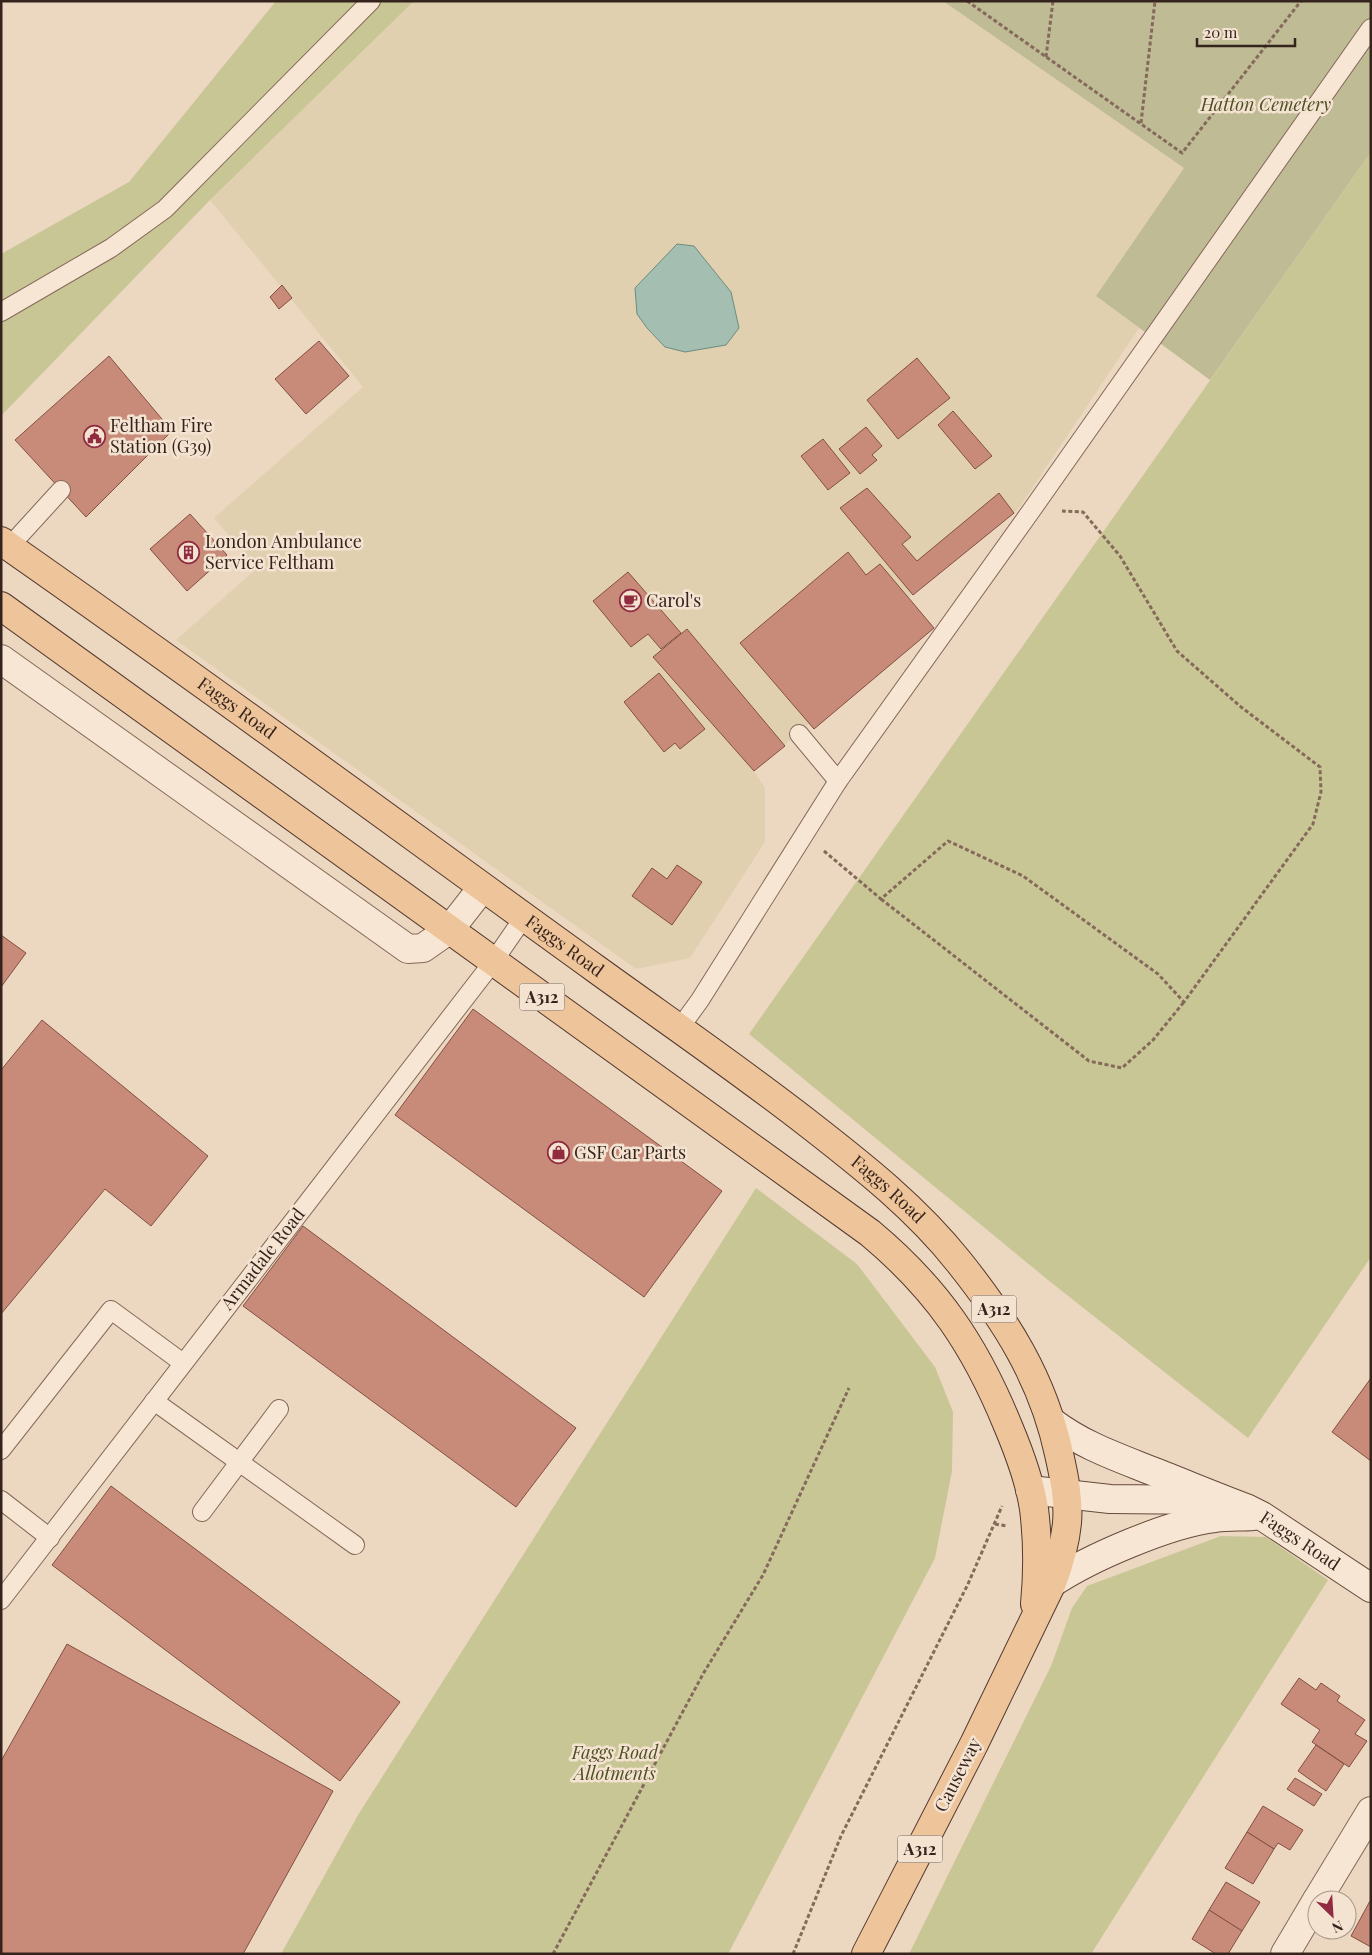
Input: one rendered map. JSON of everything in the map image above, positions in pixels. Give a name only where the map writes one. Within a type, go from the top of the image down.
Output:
[{"type":"main road","name":"Faggs Road","points":[[4,546],[322,770],[482,888],[774,1097],[840,1148],[914,1211],[958,1261],[1007,1328],[1034,1377],[1052,1422]]},
{"type":"main road","name":"A312","points":[[1,606],[870,1233],[901,1259],[934,1296],[969,1345],[991,1385],[1017,1448],[1030,1490]]},
{"type":"main road","name":"Causeway","points":[[866,1954],[974,1744],[1052,1583],[1061,1559],[1068,1518],[1066,1495],[1052,1422]]},
{"type":"main road","name":"Causeway","points":[[1030,1490],[1034,1509],[1037,1555],[1037,1585],[1033,1621]]},
{"type":"street","points":[[1,660],[408,949],[423,948],[450,929],[482,888]]},
{"type":"street","name":"Faggs Road","points":[[1052,1422],[1083,1442],[1262,1516],[1371,1588]]},
{"type":"street","points":[[1030,1490],[1066,1495],[1126,1499],[1226,1500]]},
{"type":"street","points":[[1052,1583],[1067,1572],[1107,1554],[1148,1536],[1185,1524],[1214,1518],[1262,1516]]},
{"type":"street","points":[[1323,1890],[1371,1811]]},
{"type":"street","points":[[1285,1954],[1307,1917]]},
{"type":"lane","points":[[1,312],[111,248],[165,209],[371,1]]},
{"type":"lane","points":[[679,1030],[700,1000],[838,781],[1371,28]]},
{"type":"lane","points":[[4,546],[61,490]]},
{"type":"lane","points":[[799,734],[838,781]]},
{"type":"lane","name":"Armadale Road","points":[[1,1600],[492,962],[524,917]]},
{"type":"lane","points":[[1,1450],[111,1310],[183,1363]]},
{"type":"lane","points":[[154,1401],[355,1545]]},
{"type":"lane","points":[[202,1512],[279,1409]]},
{"type":"lane","points":[[1,1500],[50,1538]]},
{"type":"path","points":[[967,1],[1182,153],[1301,1]]},
{"type":"path","points":[[1046,57],[1053,1]]},
{"type":"path","points":[[1141,123],[1155,1]]},
{"type":"path","points":[[804,834],[881,899],[1089,1062],[1122,1068],[1153,1040],[1184,1002],[1313,824],[1321,792],[1320,767],[1241,707],[1177,651],[1120,556],[1083,512],[1031,510]]},
{"type":"path","points":[[881,899],[948,841],[1023,876],[1158,974],[1184,1002]]},
{"type":"path","points":[[553,1954],[703,1674],[763,1575],[850,1388]]},
{"type":"path","points":[[793,1954],[840,1836],[968,1584],[1004,1500]]},
{"type":"shaded area","points":[[414,1],[943,1],[1184,168],[1096,296],[1139,328],[1019,508],[909,597],[934,628],[814,729],[809,724],[754,771],[765,788],[765,842],[690,958],[636,969],[176,640],[257,568],[214,518],[363,387],[210,200]]},
{"type":"shaded area","points":[[677,244],[694,246],[731,292],[739,328],[726,345],[685,352],[665,347],[637,314],[635,288]]},
{"type":"green space","points":[[276,1],[414,1],[210,200],[1,416],[1,254],[129,182]]},
{"type":"green space","name":"Hatton Cemetery","points":[[943,1],[1371,1],[1371,152],[1210,380],[1096,296],[1184,168]]},
{"type":"green space","points":[[1371,152],[1371,1257],[1248,1438],[1048,1280],[749,1034]]},
{"type":"green space","name":"Faggs Road Allotments","points":[[756,1188],[857,1264],[935,1367],[953,1412],[952,1471],[935,1558],[728,1954],[281,1954],[358,1815]]},
{"type":"green space","points":[[1221,1536],[1266,1537],[1328,1580],[1091,1954],[909,1954],[1051,1666],[1072,1608],[1087,1586]]},
{"type":"building","points":[[282,285],[292,298],[279,309],[270,297]]},
{"type":"building","points":[[319,341],[349,376],[306,414],[275,379]]},
{"type":"building","name":"Feltham Fire Station (G39)","points":[[109,356],[172,431],[86,517],[15,440]]},
{"type":"building","points":[[917,358],[950,398],[898,439],[867,400]]},
{"type":"building","points":[[953,411],[992,456],[975,469],[938,425]]},
{"type":"building","points":[[866,427],[882,446],[872,455],[877,460],[860,474],[839,449]]},
{"type":"building","points":[[823,439],[850,473],[828,490],[801,456]]},
{"type":"building","points":[[867,488],[911,537],[902,544],[917,561],[999,493],[1014,513],[913,595],[840,508]]},
{"type":"building","name":"London Ambulance Service Feltham","points":[[190,514],[227,555],[187,591],[150,549]]},
{"type":"building","points":[[848,552],[866,575],[880,564],[934,628],[814,729],[740,643]]},
{"type":"building","points":[[628,572],[681,633],[661,649],[648,634],[631,647],[593,601]]},
{"type":"building","points":[[687,629],[785,746],[754,771],[653,657]]},
{"type":"building","points":[[659,673],[705,729],[680,749],[675,743],[664,752],[624,702]]},
{"type":"building","points":[[677,865],[702,882],[672,925],[632,896],[652,868],[667,879]]},
{"type":"building","points":[[1,935],[26,953],[1,987]]},
{"type":"building","name":"GSF Car Parts","points":[[473,1009],[722,1191],[644,1297],[395,1115]]},
{"type":"building","points":[[42,1020],[208,1156],[151,1226],[105,1189],[1,1314],[1,1070]]},
{"type":"building","points":[[303,1226],[576,1428],[516,1507],[243,1306]]},
{"type":"building","points":[[1371,1378],[1371,1461],[1332,1432]]},
{"type":"building","points":[[111,1486],[400,1702],[340,1781],[52,1565]]},
{"type":"building","points":[[67,1644],[333,1791],[243,1954],[1,1954],[1,1761]]},
{"type":"building","points":[[1299,1678],[1316,1690],[1321,1683],[1340,1696],[1337,1701],[1365,1720],[1355,1734],[1367,1741],[1349,1767],[1312,1742],[1320,1730],[1281,1704]]},
{"type":"building","points":[[1316,1745],[1344,1764],[1326,1791],[1298,1771]]},
{"type":"building","points":[[1295,1778],[1322,1794],[1314,1806],[1287,1789]]},
{"type":"building","points":[[1263,1806],[1303,1830],[1290,1850],[1278,1843],[1274,1849],[1247,1832]]},
{"type":"building","points":[[1247,1832],[1274,1849],[1253,1884],[1225,1868]]},
{"type":"building","points":[[1226,1882],[1260,1902],[1242,1931],[1209,1910]]},
{"type":"building","points":[[1371,1901],[1371,1947],[1357,1939],[1357,1925]]},
{"type":"building","points":[[1209,1910],[1242,1931],[1228,1954],[1216,1954],[1192,1939]]},
{"type":"place","name":"Feltham Fire Station (G39)","points":[[94,436]]},
{"type":"place","name":"London Ambulance Service Feltham","points":[[189,552]]},
{"type":"place","name":"Carol's","points":[[630,601]]},
{"type":"place","name":"GSF Car Parts","points":[[558,1153]]}]
